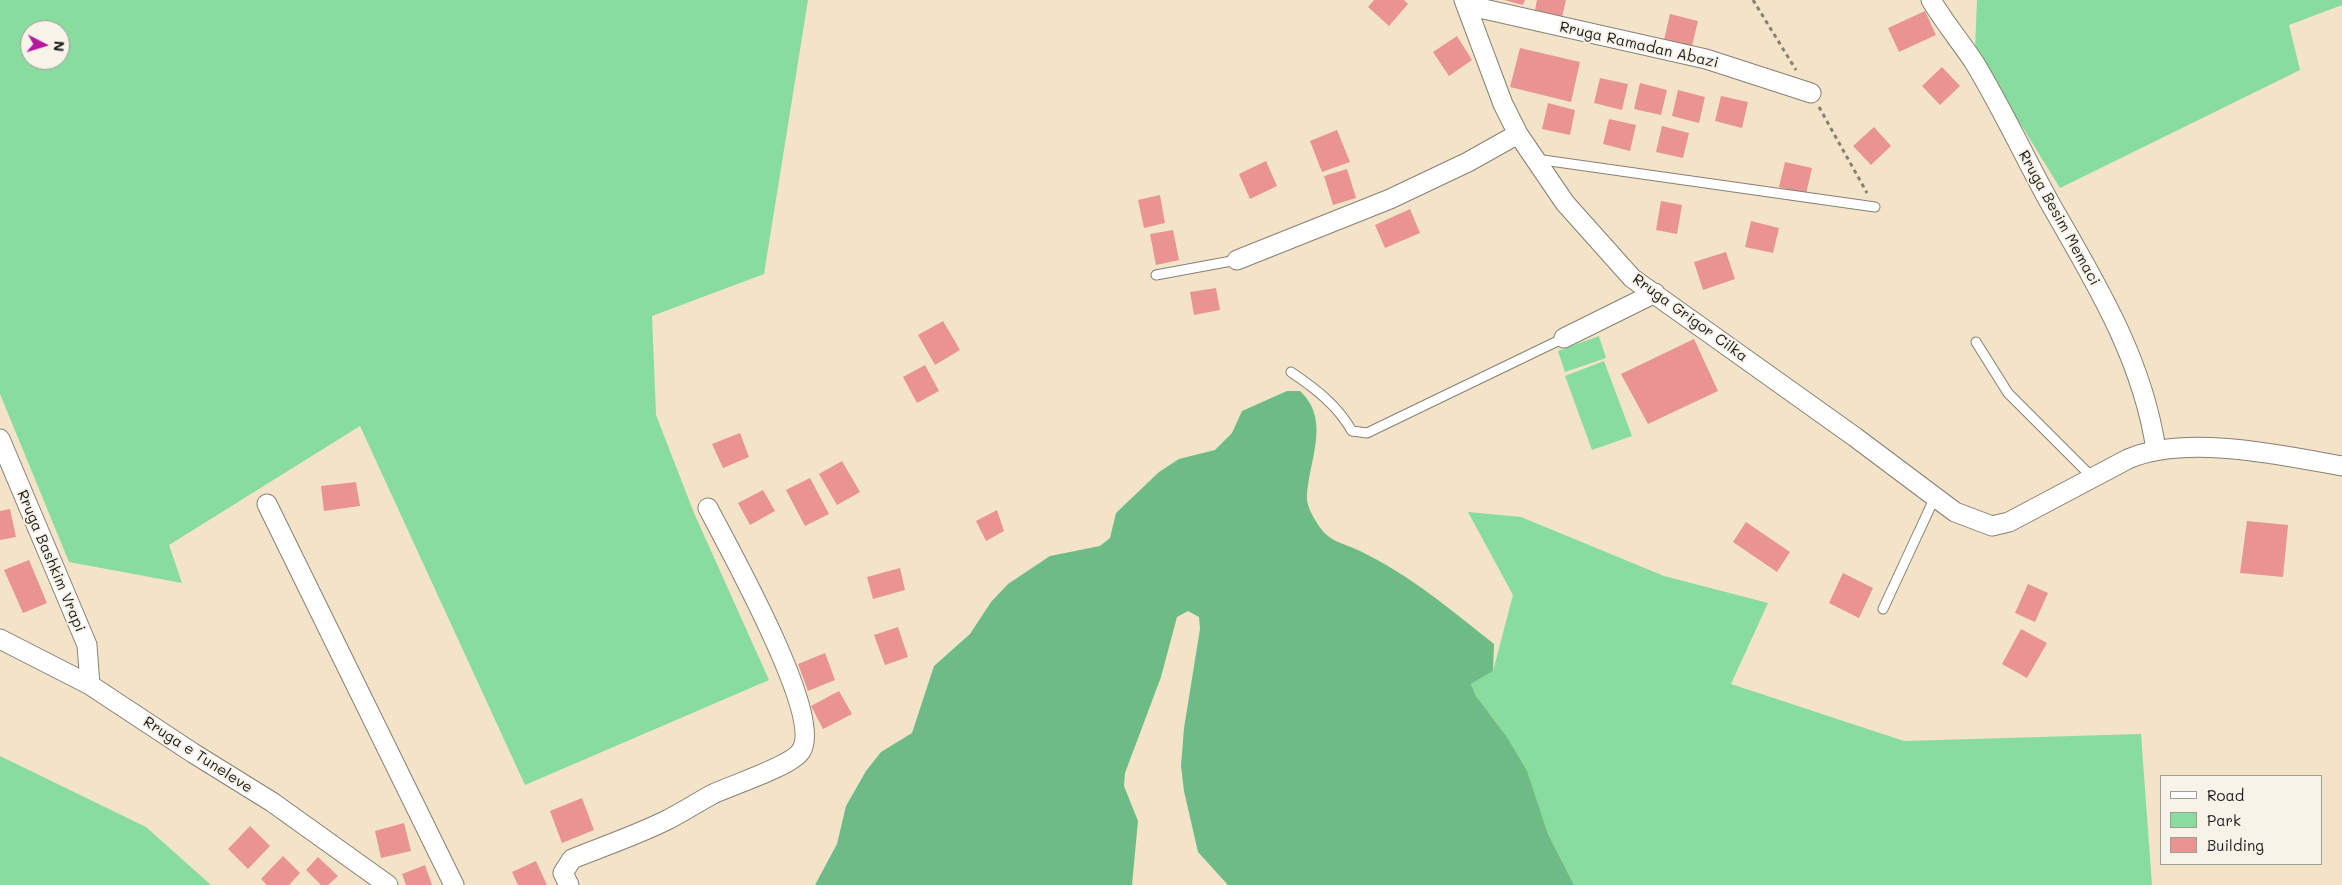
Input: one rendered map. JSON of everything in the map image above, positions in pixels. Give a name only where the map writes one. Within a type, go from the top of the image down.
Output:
[{"type":"street","name":"Rruga Besim Memaci","points":[[1931,0],[1974,63],[2034,175],[2096,283],[2131,354],[2151,415],[2156,450]]},
{"type":"street","name":"Rruga Ramadan Abazi","points":[[1465,2],[1706,59],[1811,93]]},
{"type":"street","name":"Rruga Grigor Cilka","points":[[1465,2],[1503,104],[1518,134],[1566,203],[1632,278],[1655,292],[1955,512],[1992,526],[2009,522],[2092,477]]},
{"type":"street","points":[[1238,260],[1390,199],[1468,162],[1518,134]]},
{"type":"street","points":[[1564,338],[1655,292]]},
{"type":"street","name":"Rruga Bashkim Vrapi","points":[[0,439],[87,645],[90,685]]},
{"type":"street","points":[[2092,477],[2136,456],[2156,450],[2191,448],[2240,450],[2342,466]]},
{"type":"street","points":[[267,504],[454,885]]},
{"type":"street","points":[[569,885],[563,873],[572,859],[667,820],[714,794],[786,763],[801,752],[806,737],[787,670],[767,621],[708,508]]},
{"type":"street","name":"Rruga e Tuneleve","points":[[0,639],[90,685],[193,753],[272,802],[388,885]]},
{"type":"lane","points":[[1534,159],[1875,207]]},
{"type":"lane","points":[[1156,275],[1238,260]]},
{"type":"lane","points":[[1291,372],[1316,389],[1336,407],[1352,431],[1368,433],[1564,338]]},
{"type":"lane","points":[[1976,342],[2008,393],[2092,477]]},
{"type":"lane","points":[[1883,609],[1935,497]]},
{"type":"green space","points":[[0,0],[808,0],[764,274],[652,316],[656,415],[694,513],[769,680],[525,785],[360,426],[169,545],[182,583],[69,562],[0,394]]},
{"type":"green space","points":[[1977,0],[2342,0],[2342,5],[2289,25],[2300,70],[2060,188],[1975,50]]},
{"type":"green space","points":[[1599,336],[1606,358],[1565,372],[1558,351]]},
{"type":"green space","points":[[1604,361],[1632,436],[1592,450],[1565,376]]},
{"type":"green space","points":[[1287,391],[1300,391],[1310,403],[1315,415],[1317,428],[1316,442],[1307,499],[1315,521],[1326,535],[1378,560],[1413,582],[1494,644],[1493,671],[1471,684],[1476,696],[1507,737],[1527,771],[1548,834],[1574,885],[1228,885],[1198,852],[1184,791],[1181,766],[1184,728],[1200,629],[1199,617],[1188,611],[1177,617],[1161,677],[1125,773],[1124,786],[1138,821],[1132,885],[815,885],[837,844],[846,806],[866,771],[881,752],[912,733],[934,666],[970,634],[991,602],[1008,584],[1050,556],[1100,546],[1110,538],[1116,513],[1159,472],[1179,459],[1215,450],[1232,433],[1242,411]]},
{"type":"green space","points":[[1468,512],[1521,517],[1664,576],[1768,603],[1731,684],[1904,741],[2141,734],[2152,885],[1574,885],[1548,834],[1526,771],[1507,737],[1476,696],[1471,684],[1493,671],[1513,595]]},
{"type":"green space","points":[[0,756],[146,827],[211,885],[0,885]]},
{"type":"building","points":[[1374,0],[1404,0],[1408,4],[1389,26],[1368,7]]},
{"type":"building","points":[[1504,0],[1525,0],[1523,5]]},
{"type":"building","points":[[1537,0],[1566,0],[1562,17],[1535,10]]},
{"type":"building","points":[[1925,11],[1936,35],[1899,52],[1888,28]]},
{"type":"building","points":[[1670,14],[1698,21],[1692,46],[1664,40]]},
{"type":"building","points":[[1457,36],[1472,60],[1449,76],[1433,52]]},
{"type":"building","points":[[1520,48],[1580,62],[1571,102],[1510,87]]},
{"type":"building","points":[[1942,67],[1960,86],[1940,105],[1922,86]]},
{"type":"building","points":[[1600,78],[1628,84],[1622,110],[1594,103]]},
{"type":"building","points":[[1640,83],[1667,90],[1661,115],[1634,109]]},
{"type":"building","points":[[1678,90],[1705,97],[1699,123],[1672,116]]},
{"type":"building","points":[[1721,96],[1748,102],[1742,128],[1715,121]]},
{"type":"building","points":[[1548,103],[1575,110],[1570,135],[1542,129]]},
{"type":"building","points":[[1609,119],[1636,125],[1630,151],[1603,144]]},
{"type":"building","points":[[1662,126],[1689,133],[1683,158],[1656,152]]},
{"type":"building","points":[[1874,127],[1891,146],[1871,165],[1853,146]]},
{"type":"building","points":[[1337,130],[1350,162],[1322,172],[1310,141]]},
{"type":"building","points":[[1266,161],[1277,186],[1250,199],[1239,174]]},
{"type":"building","points":[[1785,162],[1812,168],[1806,194],[1779,187]]},
{"type":"building","points":[[1347,169],[1356,198],[1333,205],[1324,176]]},
{"type":"building","points":[[1160,195],[1165,223],[1144,228],[1138,200]]},
{"type":"building","points":[[1661,201],[1682,205],[1677,234],[1656,230]]},
{"type":"building","points":[[1410,209],[1420,233],[1385,248],[1375,225]]},
{"type":"building","points":[[1751,221],[1779,228],[1773,253],[1745,247]]},
{"type":"building","points":[[1173,230],[1179,260],[1156,265],[1150,234]]},
{"type":"building","points":[[1726,252],[1735,279],[1703,290],[1694,262]]},
{"type":"building","points":[[1216,288],[1220,310],[1194,315],[1190,292]]},
{"type":"building","points":[[943,321],[960,350],[935,365],[918,335]]},
{"type":"building","points":[[1694,339],[1718,391],[1648,424],[1621,374]]},
{"type":"building","points":[[925,365],[939,391],[917,403],[903,377]]},
{"type":"building","points":[[740,433],[749,457],[723,468],[712,444]]},
{"type":"building","points":[[842,461],[860,492],[837,505],[819,474]]},
{"type":"building","points":[[810,478],[829,514],[805,526],[786,490]]},
{"type":"building","points":[[356,482],[360,506],[324,511],[321,486]]},
{"type":"building","points":[[763,490],[775,511],[750,525],[738,503]]},
{"type":"building","points":[[10,509],[16,537],[0,540],[0,511]]},
{"type":"building","points":[[997,510],[1004,531],[986,541],[976,521]]},
{"type":"building","points":[[2247,521],[2288,525],[2283,577],[2240,573]]},
{"type":"building","points":[[1746,522],[1790,552],[1777,572],[1733,542]]},
{"type":"building","points":[[29,560],[47,603],[23,613],[4,570]]},
{"type":"building","points":[[900,568],[905,590],[873,599],[867,577]]},
{"type":"building","points":[[1843,573],[1873,588],[1859,618],[1829,603]]},
{"type":"building","points":[[2028,584],[2048,593],[2035,622],[2015,613]]},
{"type":"building","points":[[898,627],[908,657],[885,665],[874,635]]},
{"type":"building","points":[[2021,629],[2047,643],[2027,678],[2002,664]]},
{"type":"building","points":[[825,653],[835,680],[808,691],[798,664]]},
{"type":"building","points":[[839,691],[852,714],[823,729],[811,706]]},
{"type":"building","points":[[582,798],[594,830],[562,843],[550,811]]},
{"type":"building","points":[[404,823],[411,851],[381,858],[375,831]]},
{"type":"building","points":[[250,826],[270,846],[248,869],[228,849]]},
{"type":"building","points":[[283,856],[300,873],[289,885],[267,885],[261,879]]},
{"type":"building","points":[[318,857],[338,876],[328,885],[321,885],[306,870]]},
{"type":"building","points":[[536,861],[547,885],[518,885],[512,872]]},
{"type":"building","points":[[425,865],[432,885],[406,885],[402,874]]}]
